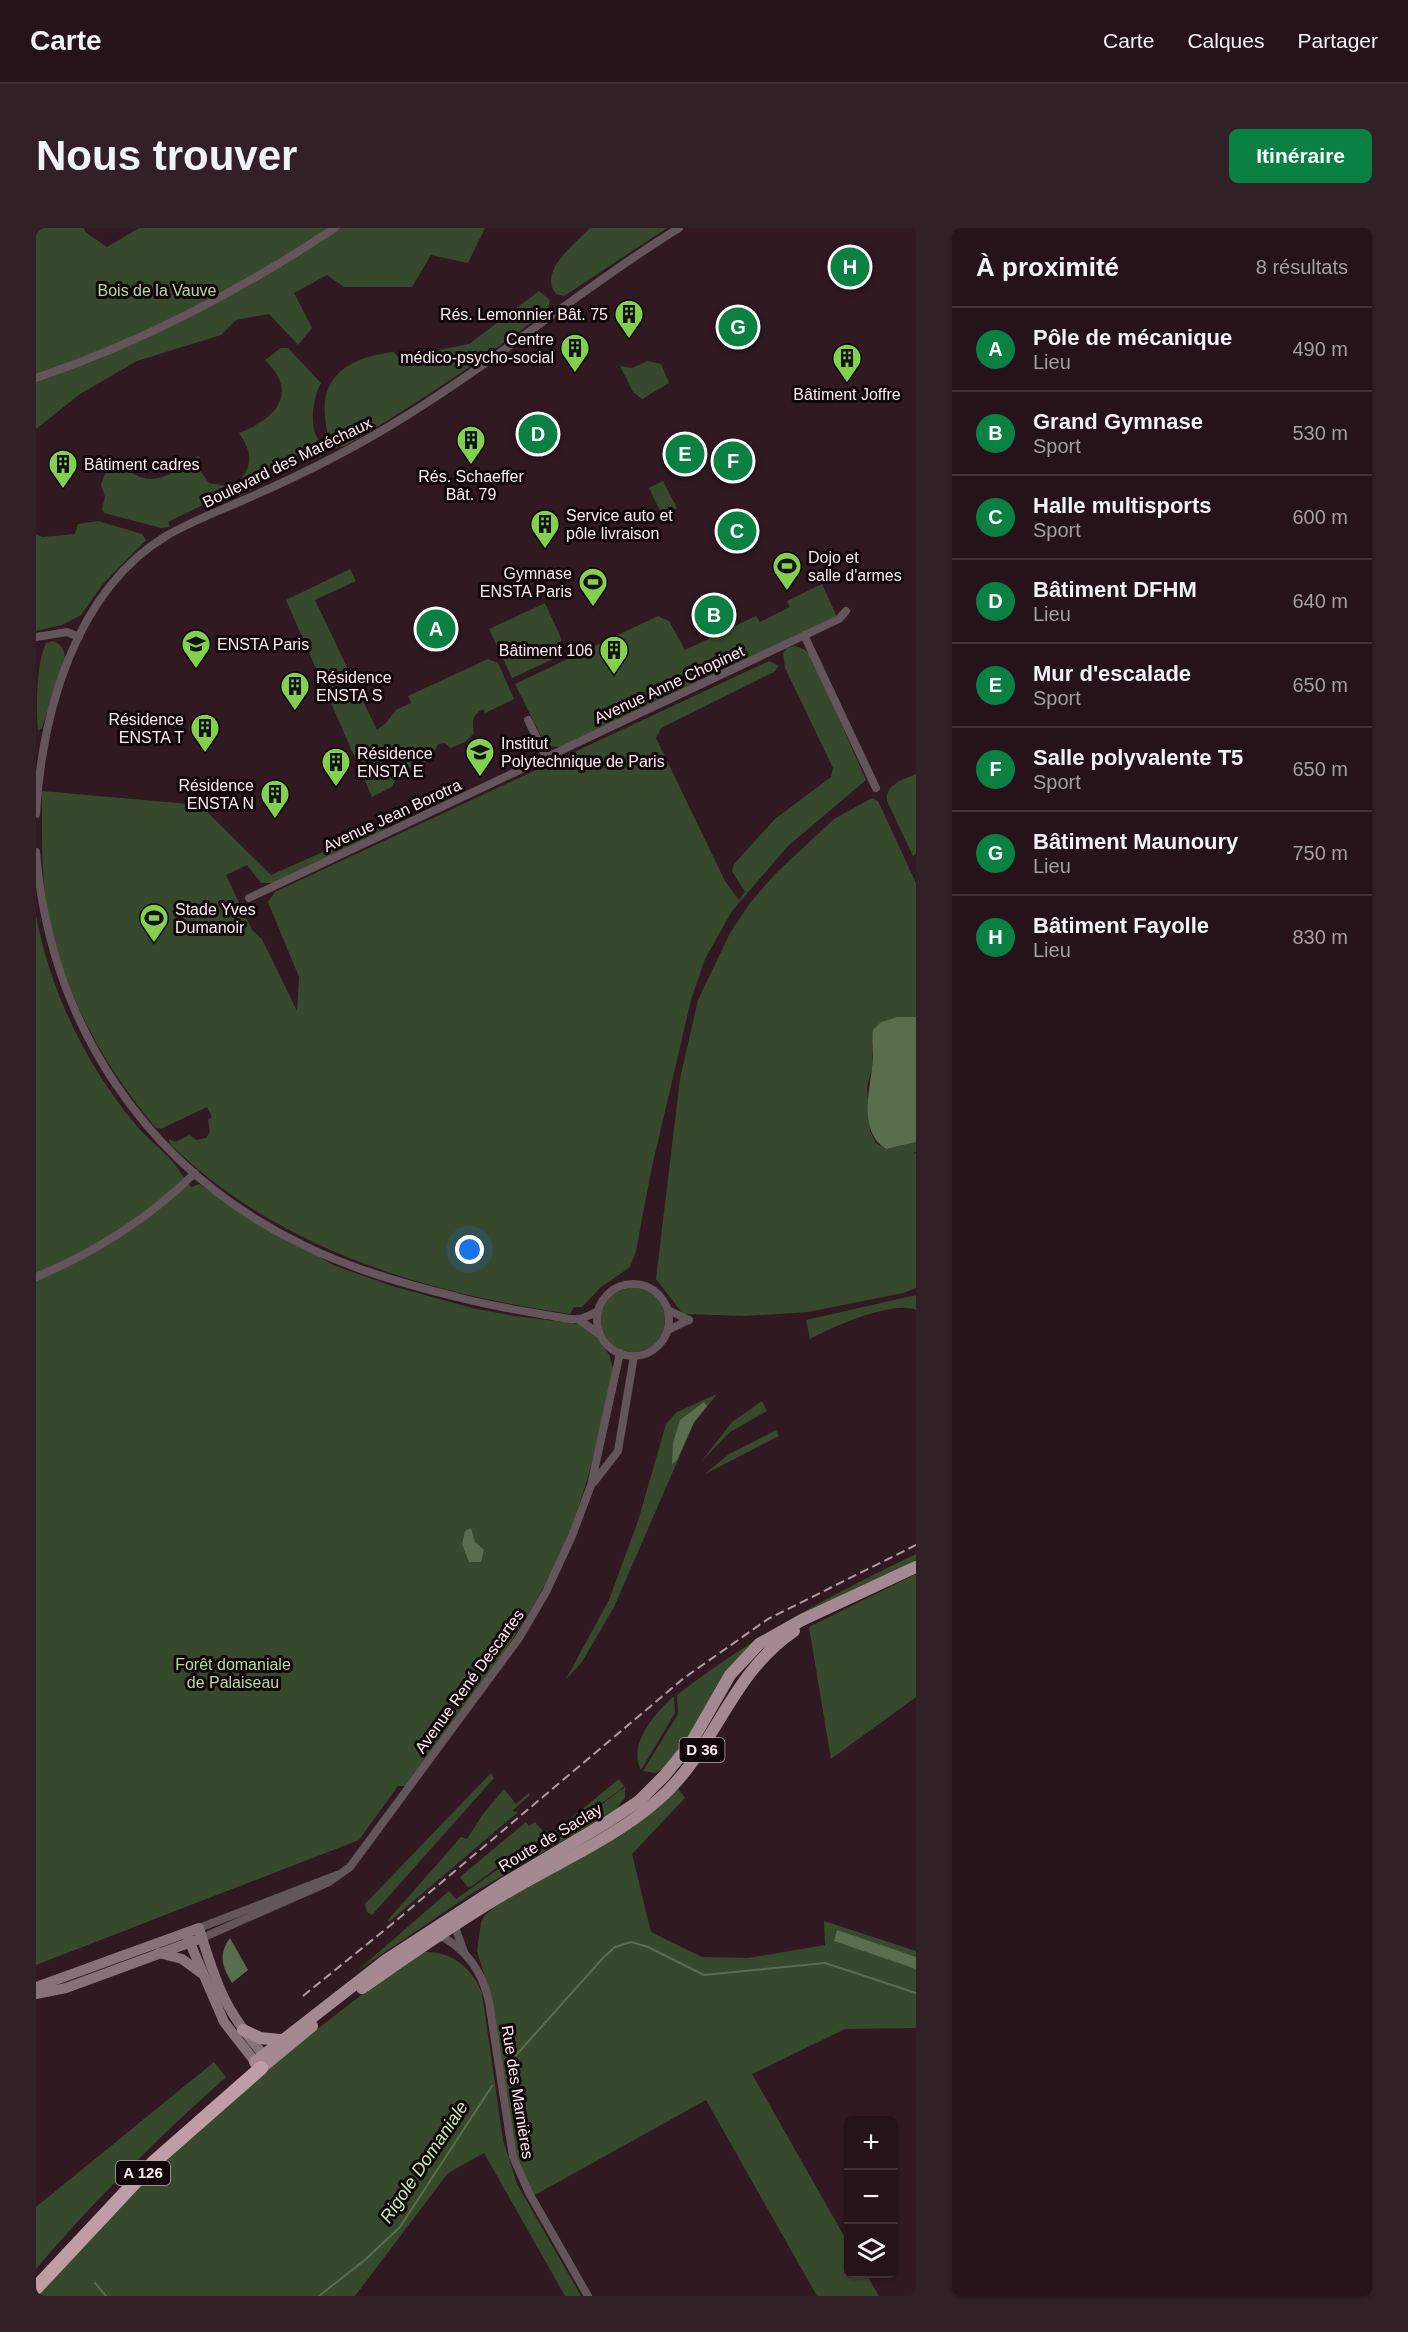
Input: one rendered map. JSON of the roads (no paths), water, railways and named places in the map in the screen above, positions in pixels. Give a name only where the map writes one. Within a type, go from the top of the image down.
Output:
[{"type":"highway","name":"A 126","points":[[36,2275],[179,2127],[262,2062]]},
{"type":"highway","name":"A 126","points":[[36,2288],[154,2162],[262,2062]]},
{"type":"main road","name":"Route de Saclay","points":[[262,2062],[453,1921],[621,1827],[660,1799],[702,1750],[744,1678],[782,1640],[817,1615],[916,1567]]},
{"type":"main road","points":[[36,1994],[66,1988],[159,1953],[200,1933],[224,2002],[262,2062]]},
{"type":"main road","name":"Route de Saclay","points":[[262,2062],[280,2040],[386,1960],[435,1933]]},
{"type":"main road","points":[[188,1938],[201,1973],[224,2022],[262,2062]]},
{"type":"main road","points":[[36,1987],[188,1938]]},
{"type":"main road","points":[[159,1953],[182,1959],[201,1973]]},
{"type":"main road","points":[[243,2030],[260,2038],[280,2040]]},
{"type":"street","points":[[36,378],[158,331],[212,303],[335,228]]},
{"type":"street","name":"Boulevard des Maréchaux","points":[[36,814],[45,736],[62,678],[79,637],[98,604],[116,580],[165,537],[325,461],[389,427],[489,362],[590,286],[679,228]]},
{"type":"street","points":[[846,611],[839,619],[804,635],[876,788]]},
{"type":"street","points":[[36,637],[67,632],[79,637]]},
{"type":"street","name":"Avenue Anne Chopinet","points":[[546,757],[804,635]]},
{"type":"street","points":[[528,720],[546,757]]},
{"type":"street","name":"Avenue Jean Borotra","points":[[249,898],[546,757]]},
{"type":"street","points":[[36,852],[44,914],[56,962],[87,1039],[128,1102],[154,1135],[195,1173],[243,1211],[277,1231],[352,1266],[412,1286],[483,1304],[578,1319],[600,1335],[612,1349],[620,1353],[634,1356],[655,1349],[668,1330],[689,1320],[668,1310],[655,1291],[631,1284],[614,1289],[607,1295],[598,1311],[600,1335]]},
{"type":"street","points":[[36,1277],[92,1252],[120,1234],[172,1195],[195,1173]]},
{"type":"street","points":[[668,1310],[668,1330]]},
{"type":"street","points":[[578,1319],[598,1311]]},
{"type":"street","name":"Avenue René Descartes","points":[[200,1933],[324,1877],[341,1874],[357,1860],[531,1620],[572,1536],[591,1485],[620,1353]]},
{"type":"street","name":"Avenue René Descartes","points":[[591,1485],[618,1451],[634,1356]]},
{"type":"street","name":"Rue des Marnières","points":[[453,1921],[465,1953],[482,1978],[487,1993],[513,2157],[529,2193],[588,2296]]},
{"type":"street","name":"Rue des Marnières","points":[[435,1933],[450,1940],[465,1953]]},
{"type":"waterway","name":"Rigole Domaniale","points":[[509,2063],[603,1958],[615,1947],[631,1942],[648,1947],[704,1975],[825,1963],[916,1993]]},
{"type":"waterway","name":"Rigole Domaniale","points":[[319,2296],[366,2259],[400,2227],[492,2086]]},
{"type":"waterway","name":"Rigole Domaniale","points":[[95,2283],[106,2296]]},
{"type":"railway","points":[[303,1996],[684,1678],[768,1619],[916,1545]]},
{"type":"place","name":"Bâtiment Fayolle","points":[[850,267]]},
{"type":"place","name":"Bâtiment Maunoury","points":[[738,327]]},
{"type":"place","name":"Rés. Lemonnier Bât. 75","points":[[629,340]]},
{"type":"place","name":"Centre médico-psycho-social","points":[[575,374]]},
{"type":"place","name":"Bâtiment Joffre","points":[[847,384]]},
{"type":"place","name":"Bâtiment DFHM","points":[[538,434]]},
{"type":"place","name":"Mur d'escalade","points":[[685,454]]},
{"type":"place","name":"Salle polyvalente T5","points":[[733,461]]},
{"type":"place","name":"Rés. Schaeffer Bât. 79","points":[[471,466]]},
{"type":"place","name":"Bâtiment cadres","points":[[63,490]]},
{"type":"place","name":"Halle multisports","points":[[737,531]]},
{"type":"place","name":"Service auto et pôle livraison","points":[[545,550]]},
{"type":"place","name":"Dojo et salle d'armes","points":[[787,592]]},
{"type":"place","name":"Gymnase ENSTA Paris","points":[[593,608]]},
{"type":"place","name":"Grand Gymnase","points":[[714,615]]},
{"type":"place","name":"Pôle de mécanique","points":[[436,629]]},
{"type":"place","name":"ENSTA Paris","points":[[196,670]]},
{"type":"place","name":"Bâtiment 106","points":[[614,676]]},
{"type":"place","name":"Résidence ENSTA S","points":[[295,712]]},
{"type":"place","name":"Résidence ENSTA T","points":[[205,754]]},
{"type":"place","name":"Institut Polytechnique de Paris","points":[[480,778]]},
{"type":"place","name":"Résidence ENSTA E","points":[[336,788]]},
{"type":"place","name":"Résidence ENSTA N","points":[[275,820]]},
{"type":"place","name":"Stade Yves Dumanoir","points":[[154,944]]},
{"type":"park label","name":"Bois de la Vauve","points":[[157,290]]},
{"type":"park label","name":"Forêt domaniale de Palaiseau","points":[[233,1673]]}]
